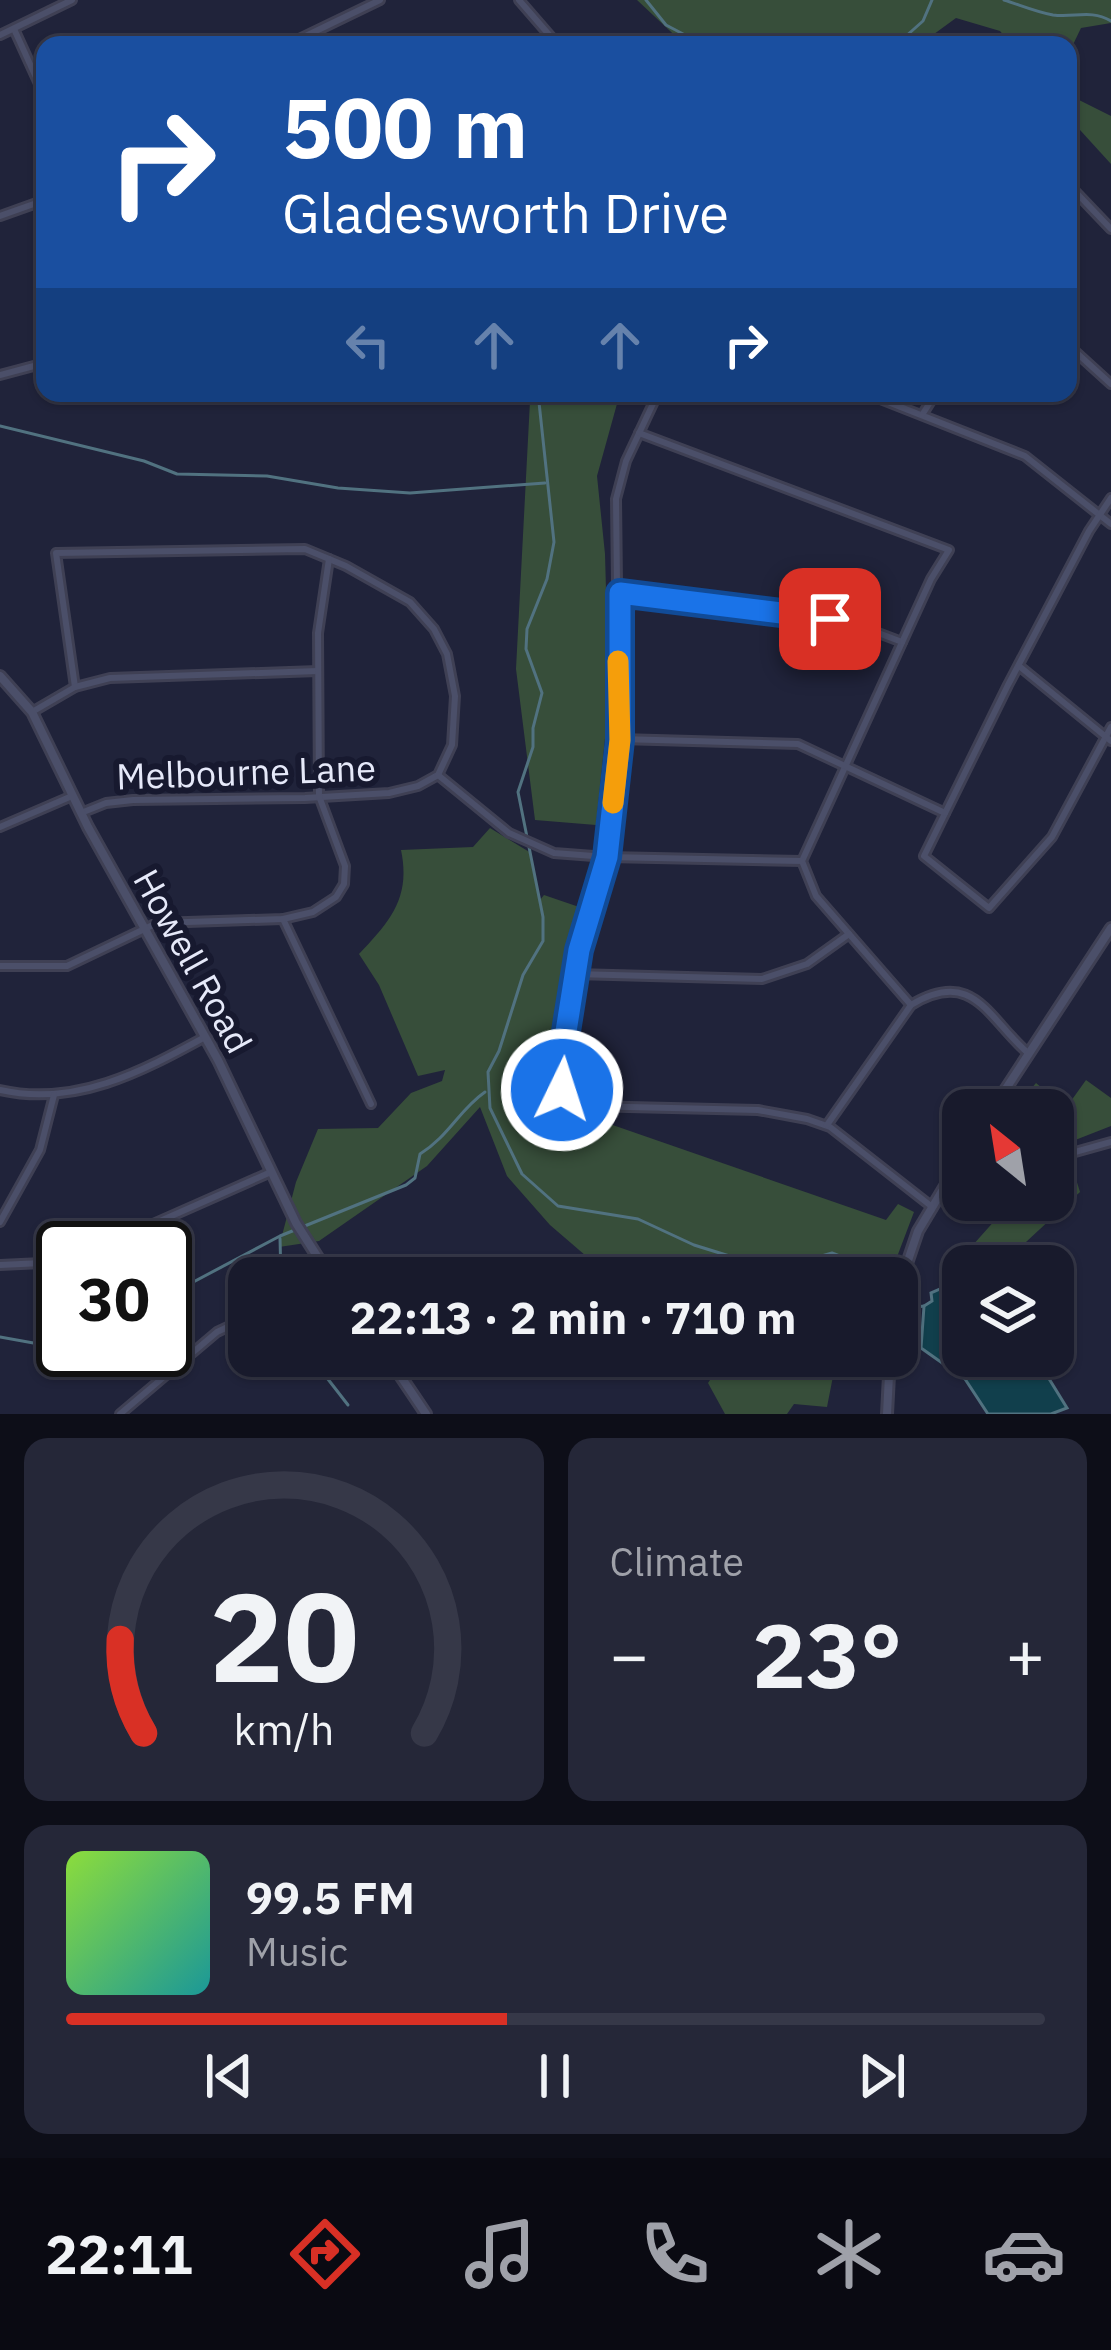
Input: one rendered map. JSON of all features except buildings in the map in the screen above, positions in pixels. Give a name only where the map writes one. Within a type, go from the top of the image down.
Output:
[{"type":"main road","name":"Howell Road","points":[[0,676],[32,712],[317,1257]]},
{"type":"main road","points":[[1006,1089],[1111,928]]},
{"type":"main road","points":[[909,1257],[942,1190]]},
{"type":"main road","points":[[401,1377],[426,1414]]},
{"type":"main road","points":[[887,1414],[889,1377]]},
{"type":"street","points":[[0,35],[72,0]]},
{"type":"street","points":[[306,36],[380,0]]},
{"type":"street","points":[[519,0],[550,36]]},
{"type":"street","points":[[13,28],[36,78]]},
{"type":"street","points":[[1077,193],[1111,229]]},
{"type":"street","points":[[0,216],[36,203]]},
{"type":"street","points":[[1077,353],[1111,384]]},
{"type":"street","points":[[0,375],[36,365]]},
{"type":"street","points":[[654,402],[626,461],[616,499],[620,740],[607,857],[575,974],[560,1069],[562,1090],[572,1102],[590,1107],[758,1110],[827,1126],[932,1206]]},
{"type":"street","points":[[888,402],[1025,456],[1111,524]]},
{"type":"street","points":[[922,415],[930,402]]},
{"type":"street","points":[[639,433],[949,550],[802,861],[813,891],[911,1006]]},
{"type":"street","points":[[1111,498],[924,856],[989,908],[1052,837],[1111,727]]},
{"type":"street","points":[[75,687],[56,553],[293,548],[329,559],[410,602],[441,640],[451,668],[456,715],[452,746],[438,775],[516,837],[565,855],[802,861]]},
{"type":"street","points":[[0,966],[67,966],[170,921],[283,919],[324,907],[344,884],[344,861],[319,796],[319,609],[329,559]]},
{"type":"street","points":[[620,593],[852,623],[902,642]]},
{"type":"street","points":[[1019,667],[1108,739]]},
{"type":"street","points":[[32,712],[75,687],[126,676],[318,671]]},
{"type":"street","points":[[620,740],[782,742],[808,747],[945,813]]},
{"type":"street","name":"Melbourne Lane","points":[[81,813],[106,803],[134,800],[398,792],[438,775]]},
{"type":"street","points":[[0,827],[72,796]]},
{"type":"street","points":[[283,919],[371,1104]]},
{"type":"street","points":[[575,974],[763,979],[807,964],[849,934]]},
{"type":"street","points":[[827,1126],[911,1006],[940,993],[966,993],[990,1011],[1029,1054]]},
{"type":"street","points":[[0,1090],[54,1096],[127,1077],[205,1036]]},
{"type":"street","points":[[0,1222],[40,1150],[54,1096]]},
{"type":"street","points":[[1074,1152],[1111,1142]]},
{"type":"street","points":[[160,1221],[272,1172]]},
{"type":"street","points":[[0,1263],[36,1262]]},
{"type":"street","points":[[120,1414],[228,1327]]},
{"type":"green space","points":[[637,0],[1111,0],[1111,23],[1081,28],[1077,36],[1004,36],[956,18],[931,36],[675,36]]},
{"type":"green space","points":[[1077,99],[1111,116],[1111,164],[1077,127]]},
{"type":"green space","points":[[530,402],[618,402],[597,476],[607,626],[606,729],[596,825],[535,820],[516,669]]},
{"type":"green space","points":[[490,828],[531,853],[540,900],[544,895],[582,908],[555,1105],[886,1220],[898,1204],[914,1212],[897,1257],[587,1257],[550,1225],[507,1176],[480,1107],[427,1166],[319,1241],[279,1247],[296,1182],[318,1129],[378,1128],[411,1093],[442,1081],[445,1070],[418,1076],[379,985],[359,954],[395,908],[403,882],[401,850],[473,847]]},
{"type":"green space","points":[[1086,1080],[1111,1098],[1111,1126],[1074,1140],[1074,1097]]},
{"type":"green space","points":[[994,1221],[1049,1221],[1023,1245],[973,1245]]},
{"type":"green space","points":[[712,1377],[833,1377],[827,1407],[794,1404],[787,1414],[725,1414],[708,1383]]},
{"type":"water","points":[[942,1288],[942,1363],[921,1348],[924,1306],[932,1301],[931,1293]]},
{"type":"water","points":[[1048,1377],[1067,1408],[1051,1414],[988,1414],[965,1379]]},
{"type":"waterway","points":[[646,0],[666,25],[687,36]]},
{"type":"waterway","points":[[906,36],[923,21],[932,0]]},
{"type":"waterway","points":[[1004,0],[1053,15],[1089,15],[1111,21]]},
{"type":"waterway","points":[[539,402],[554,542],[547,579],[527,629],[526,649],[542,693],[533,747],[518,792],[543,917],[543,941],[523,975],[488,1072],[490,1108],[522,1174],[558,1206],[638,1219],[733,1257]]},
{"type":"waterway","points":[[0,426],[144,461],[177,474],[267,476],[410,493],[545,483]]},
{"type":"waterway","points":[[192,1283],[280,1236],[406,1185],[415,1178],[420,1154],[485,1092]]},
{"type":"waterway","points":[[280,1238],[280,1257]]},
{"type":"waterway","points":[[818,1257],[832,1253],[842,1257]]},
{"type":"waterway","points":[[918,1307],[924,1306]]},
{"type":"waterway","points":[[0,1337],[36,1343]]},
{"type":"waterway","points":[[326,1377],[348,1405]]},
{"type":"slow traffic","points":[[613,803],[620,740],[618,661]]},
{"type":"route","points":[[562,1090],[560,1069],[579,950],[607,857],[620,740],[620,593],[830,619]]}]
